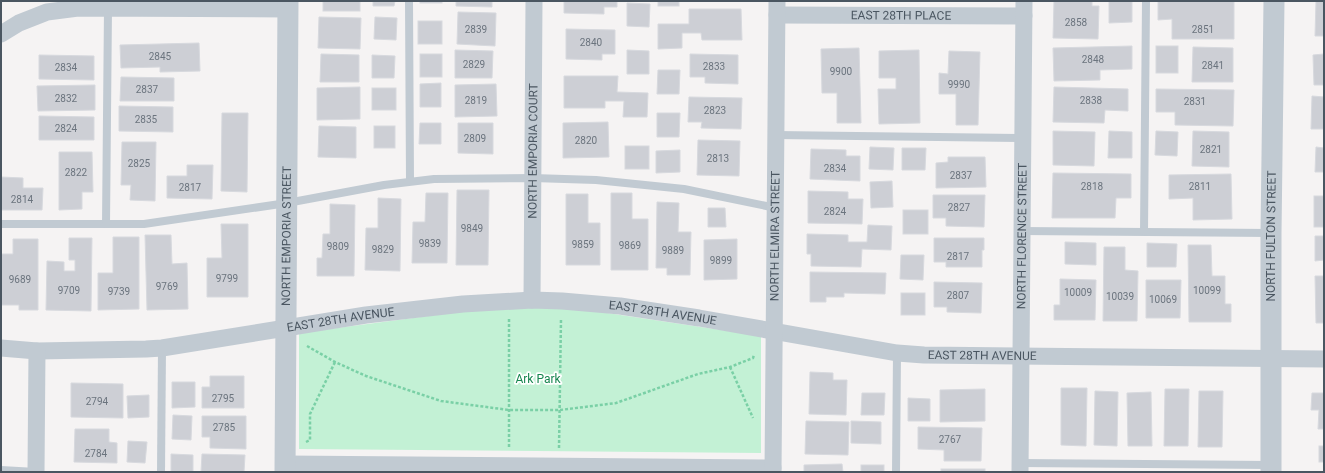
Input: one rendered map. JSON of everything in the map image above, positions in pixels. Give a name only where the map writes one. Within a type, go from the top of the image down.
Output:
[{"type":"street","name":"NORTH EMPORIA COURT","points":[[532,300],[534,1]]},
{"type":"street","name":"NORTH FULTON STREET","points":[[1271,468],[1271,233],[1274,1]]},
{"type":"street","points":[[1,34],[19,23],[47,12],[78,8],[288,5]]},
{"type":"street","name":"NORTH EMPORIA STREET","points":[[285,463],[288,5]]},
{"type":"street","name":"EAST 28TH PLACE","points":[[777,8],[1024,9]]},
{"type":"street","name":"NORTH ELMIRA STREET","points":[[773,470],[771,331],[776,208],[777,8]]},
{"type":"street","name":"NORTH FLORENCE STREET","points":[[1020,467],[1024,9]]},
{"type":"street","name":"EAST 28TH AVENUE","points":[[1,348],[37,351],[162,348],[374,314],[463,304],[509,300],[532,300],[562,301],[627,307],[699,318],[897,353],[924,355],[1324,359]]},
{"type":"street","points":[[36,472],[37,351]]},
{"type":"street","points":[[285,463],[509,466],[527,469],[559,466],[773,470]]},
{"type":"lane","points":[[410,1],[410,182]]},
{"type":"lane","points":[[1144,231],[1146,1]]},
{"type":"lane","points":[[106,224],[108,8]]},
{"type":"lane","points":[[776,135],[1023,138]]},
{"type":"lane","points":[[1,224],[144,224],[287,203],[384,185],[434,179],[533,178],[596,180],[684,189],[776,208]]},
{"type":"lane","points":[[1022,231],[1271,233]]},
{"type":"lane","points":[[162,348],[162,472]]},
{"type":"lane","points":[[896,472],[897,353]]},
{"type":"lane","points":[[1020,467],[1271,468]]},
{"type":"lane","points":[[1,470],[36,472]]},
{"type":"path","points":[[509,300],[509,466]]},
{"type":"path","points":[[559,466],[562,301]]},
{"type":"path","points":[[305,344],[335,362],[366,376],[441,401],[509,410],[560,410],[616,403],[698,374],[730,368],[753,358],[771,331]]},
{"type":"path","points":[[285,463],[310,440],[310,414],[335,362]]},
{"type":"path","points":[[730,368],[753,416],[753,422]]},
{"type":"green space","name":"Ark Park","points":[[497,307],[567,307],[761,336],[761,453],[299,449],[299,333]]},
{"type":"building","points":[[323,1],[360,1],[360,11],[323,11]]},
{"type":"building","points":[[373,1],[395,1],[394,6],[373,6]]},
{"type":"building","points":[[420,1],[442,1],[442,3],[420,3]]},
{"type":"building","points":[[456,1],[492,1],[492,7],[456,6]]},
{"type":"building","points":[[564,1],[617,1],[617,7],[604,7],[604,14],[564,13]]},
{"type":"building","points":[[658,1],[679,1],[679,6],[658,6]]},
{"type":"building","points":[[1054,1],[1092,1],[1092,6],[1099,6],[1098,39],[1053,38]]},
{"type":"building","points":[[1109,1],[1132,1],[1132,22],[1109,23]]},
{"type":"building","points":[[1158,1],[1234,1],[1234,39],[1172,39],[1172,19],[1158,20]]},
{"type":"building","points":[[1316,1],[1324,1],[1324,36],[1315,36]]},
{"type":"building","points":[[627,3],[650,4],[649,27],[627,26]]},
{"type":"building","points":[[689,9],[741,9],[742,40],[702,40],[701,33],[682,33],[682,48],[658,49],[658,24],[689,24]]},
{"type":"building","points":[[458,12],[496,13],[495,46],[457,44]]},
{"type":"building","points":[[319,17],[361,18],[360,49],[318,48]]},
{"type":"building","points":[[375,17],[397,18],[396,40],[374,39]]},
{"type":"building","points":[[418,21],[442,21],[442,44],[418,44]]},
{"type":"building","points":[[566,29],[615,30],[615,54],[602,54],[602,60],[566,59]]},
{"type":"building","points":[[199,43],[200,71],[160,72],[160,67],[121,68],[120,45]]},
{"type":"building","points":[[1132,46],[1132,69],[1100,70],[1100,80],[1054,81],[1053,48]]},
{"type":"building","points":[[1156,46],[1178,46],[1178,73],[1156,73]]},
{"type":"building","points":[[1193,47],[1233,48],[1233,82],[1192,82]]},
{"type":"building","points":[[859,48],[861,123],[837,123],[837,93],[822,93],[821,49]]},
{"type":"building","points":[[455,50],[493,51],[492,78],[455,78]]},
{"type":"building","points":[[627,50],[649,51],[649,74],[627,74]]},
{"type":"building","points":[[919,50],[920,123],[879,124],[878,89],[896,89],[896,78],[879,78],[879,51]]},
{"type":"building","points":[[949,51],[980,52],[978,125],[956,125],[956,94],[939,94],[939,73],[948,74]]},
{"type":"building","points":[[321,54],[359,55],[359,82],[320,82]]},
{"type":"building","points":[[420,54],[442,54],[442,77],[420,77]]},
{"type":"building","points":[[690,54],[738,55],[738,84],[705,83],[705,77],[690,77]]},
{"type":"building","points":[[1324,54],[1324,85],[1314,85],[1313,55]]},
{"type":"building","points":[[39,55],[94,56],[94,80],[39,79]]},
{"type":"building","points":[[372,55],[395,56],[394,78],[372,78]]},
{"type":"building","points":[[658,70],[680,70],[679,94],[657,94]]},
{"type":"building","points":[[564,76],[618,76],[617,92],[648,93],[647,117],[623,117],[624,101],[605,101],[605,108],[564,108]]},
{"type":"building","points":[[121,77],[174,78],[174,101],[120,101]]},
{"type":"building","points":[[441,83],[441,107],[420,107],[420,84]]},
{"type":"building","points":[[496,84],[497,116],[455,117],[455,85]]},
{"type":"building","points":[[95,85],[95,110],[38,111],[37,86]]},
{"type":"building","points":[[360,87],[360,119],[317,120],[317,88]]},
{"type":"building","points":[[1054,87],[1128,89],[1128,111],[1105,110],[1104,123],[1053,122]]},
{"type":"building","points":[[372,88],[396,88],[396,110],[372,110]]},
{"type":"building","points":[[1156,89],[1234,90],[1233,126],[1175,125],[1175,112],[1156,112]]},
{"type":"building","points":[[1312,96],[1324,97],[1324,129],[1311,129]]},
{"type":"building","points":[[689,97],[742,98],[741,129],[701,128],[702,122],[688,122]]},
{"type":"building","points":[[119,106],[173,107],[173,132],[119,131]]},
{"type":"building","points":[[222,113],[248,113],[247,192],[221,191]]},
{"type":"building","points":[[657,113],[680,113],[679,137],[657,137]]},
{"type":"building","points":[[39,116],[94,117],[94,140],[39,140]]},
{"type":"building","points":[[608,122],[609,157],[563,158],[563,123]]},
{"type":"building","points":[[420,123],[441,123],[441,144],[419,144]]},
{"type":"building","points":[[458,123],[493,123],[493,154],[458,153]]},
{"type":"building","points":[[319,126],[356,127],[356,158],[318,157]]},
{"type":"building","points":[[374,126],[395,126],[395,148],[374,148]]},
{"type":"building","points":[[1053,131],[1095,132],[1094,166],[1053,165]]},
{"type":"building","points":[[1109,131],[1132,132],[1132,158],[1108,158]]},
{"type":"building","points":[[1156,131],[1178,132],[1177,156],[1155,155]]},
{"type":"building","points":[[1193,131],[1229,132],[1229,167],[1192,166]]},
{"type":"building","points":[[698,140],[740,141],[739,176],[697,175]]},
{"type":"building","points":[[122,142],[156,142],[155,201],[130,200],[131,185],[121,185]]},
{"type":"building","points":[[625,146],[649,146],[649,169],[625,169]]},
{"type":"building","points":[[870,147],[894,148],[893,170],[869,169]]},
{"type":"building","points":[[1316,147],[1324,148],[1324,172],[1315,172]]},
{"type":"building","points":[[902,148],[926,148],[925,170],[902,170]]},
{"type":"building","points":[[811,149],[846,150],[846,156],[860,156],[860,181],[810,179]]},
{"type":"building","points":[[680,150],[680,172],[656,173],[656,151]]},
{"type":"building","points":[[59,152],[92,152],[93,192],[82,192],[82,209],[59,210]]},
{"type":"building","points":[[948,157],[985,157],[986,187],[936,188],[936,163],[948,162]]},
{"type":"building","points":[[187,165],[213,165],[212,199],[167,198],[167,176],[187,176]]},
{"type":"building","points":[[1053,173],[1131,174],[1131,198],[1116,198],[1115,218],[1052,218]]},
{"type":"building","points":[[1231,174],[1232,219],[1193,220],[1193,198],[1169,199],[1169,175]]},
{"type":"building","points":[[1,177],[23,178],[23,188],[43,188],[42,210],[1,210]]},
{"type":"building","points":[[892,181],[893,207],[871,208],[870,182]]},
{"type":"building","points":[[457,190],[489,190],[488,265],[456,265]]},
{"type":"building","points":[[808,191],[848,192],[848,199],[863,199],[862,224],[808,223]]},
{"type":"building","points":[[426,193],[448,193],[447,263],[412,263],[413,222],[425,222]]},
{"type":"building","points":[[611,193],[632,193],[632,219],[648,219],[648,270],[611,270]]},
{"type":"building","points":[[566,194],[588,194],[588,223],[600,223],[600,265],[566,265]]},
{"type":"building","points":[[933,195],[985,195],[984,227],[946,226],[946,218],[933,218]]},
{"type":"building","points":[[1314,196],[1324,196],[1324,227],[1314,227]]},
{"type":"building","points":[[378,198],[401,199],[400,271],[365,270],[366,228],[378,228]]},
{"type":"building","points":[[657,202],[679,203],[678,232],[691,232],[690,275],[667,275],[667,268],[656,268]]},
{"type":"building","points":[[330,204],[355,205],[354,276],[317,276],[317,258],[322,258],[323,234],[330,234]]},
{"type":"building","points":[[708,208],[725,208],[726,227],[708,227]]},
{"type":"building","points":[[903,210],[928,210],[928,234],[903,234]]},
{"type":"building","points":[[221,224],[248,224],[248,297],[207,297],[207,258],[222,258]]},
{"type":"building","points":[[868,225],[892,226],[891,250],[862,249],[861,267],[811,266],[811,254],[807,254],[807,234],[848,235],[848,242],[867,242]]},
{"type":"building","points":[[145,235],[171,235],[172,264],[187,263],[188,309],[147,310]]},
{"type":"building","points":[[1315,236],[1324,236],[1324,260],[1315,261]]},
{"type":"building","points":[[113,237],[139,237],[139,309],[98,310],[98,273],[113,273]]},
{"type":"building","points":[[69,238],[92,238],[91,311],[46,310],[47,261],[64,262],[64,271],[75,271],[75,260],[69,260]]},
{"type":"building","points":[[934,238],[984,238],[982,267],[946,267],[946,262],[934,262]]},
{"type":"building","points":[[13,239],[38,239],[38,310],[19,310],[19,305],[1,305],[1,254],[13,254]]},
{"type":"building","points":[[737,239],[737,279],[704,280],[704,240]]},
{"type":"building","points":[[1065,242],[1096,243],[1096,265],[1065,264]]},
{"type":"building","points":[[1147,243],[1177,244],[1176,267],[1147,267]]},
{"type":"building","points":[[1188,245],[1211,245],[1212,276],[1225,276],[1225,304],[1231,304],[1231,322],[1189,322]]},
{"type":"building","points":[[1104,247],[1125,247],[1125,270],[1138,271],[1137,321],[1103,321]]},
{"type":"building","points":[[901,255],[924,255],[923,280],[900,279]]},
{"type":"building","points":[[810,272],[886,273],[885,294],[844,293],[844,297],[826,297],[826,302],[810,302]]},
{"type":"building","points":[[1315,276],[1324,276],[1324,323],[1316,323]]},
{"type":"building","points":[[1060,279],[1096,280],[1095,320],[1054,320],[1054,305],[1060,305]]},
{"type":"building","points":[[1146,280],[1181,280],[1180,318],[1146,318]]},
{"type":"building","points":[[934,282],[982,283],[981,313],[947,312],[947,307],[934,307]]},
{"type":"building","points":[[901,293],[925,293],[925,315],[901,315]]},
{"type":"building","points":[[810,372],[833,373],[833,380],[847,380],[846,415],[809,414]]},
{"type":"building","points":[[210,376],[244,376],[244,408],[202,408],[202,387],[210,387]]},
{"type":"building","points":[[172,382],[195,382],[195,407],[172,408]]},
{"type":"building","points":[[71,383],[123,384],[123,418],[71,417]]},
{"type":"building","points":[[1061,388],[1087,388],[1086,446],[1061,445]]},
{"type":"building","points":[[985,389],[985,421],[940,422],[940,390]]},
{"type":"building","points":[[1165,389],[1189,389],[1188,446],[1164,446]]},
{"type":"building","points":[[1095,391],[1118,392],[1117,446],[1094,445]]},
{"type":"building","points":[[1199,391],[1223,391],[1222,447],[1198,447]]},
{"type":"building","points":[[1151,392],[1152,446],[1128,446],[1127,393]]},
{"type":"building","points":[[862,393],[885,393],[884,415],[861,415]]},
{"type":"building","points":[[1312,393],[1324,393],[1324,429],[1318,429],[1319,410],[1311,410]]},
{"type":"building","points":[[149,395],[149,417],[128,418],[127,396]]},
{"type":"building","points":[[908,398],[930,399],[930,421],[908,421]]},
{"type":"building","points":[[173,415],[192,416],[191,440],[172,439]]},
{"type":"building","points":[[202,416],[246,416],[246,449],[210,448],[210,437],[202,437]]},
{"type":"building","points":[[806,421],[849,422],[848,455],[805,454]]},
{"type":"building","points":[[851,421],[881,422],[881,444],[851,443]]},
{"type":"building","points":[[918,427],[982,428],[981,461],[944,461],[944,450],[918,449]]},
{"type":"building","points":[[75,429],[109,429],[109,442],[117,443],[117,463],[74,462]]},
{"type":"building","points":[[128,441],[147,442],[145,463],[127,462]]},
{"type":"building","points":[[1319,446],[1324,446],[1324,462],[1319,462]]},
{"type":"building","points":[[171,454],[193,455],[193,472],[171,472]]},
{"type":"building","points":[[202,454],[245,455],[244,472],[201,472]]},
{"type":"building","points":[[842,464],[843,472],[804,472],[804,465]]},
{"type":"building","points":[[861,465],[884,465],[884,472],[861,472]]},
{"type":"building","points":[[941,469],[985,469],[985,472],[941,472]]}]
